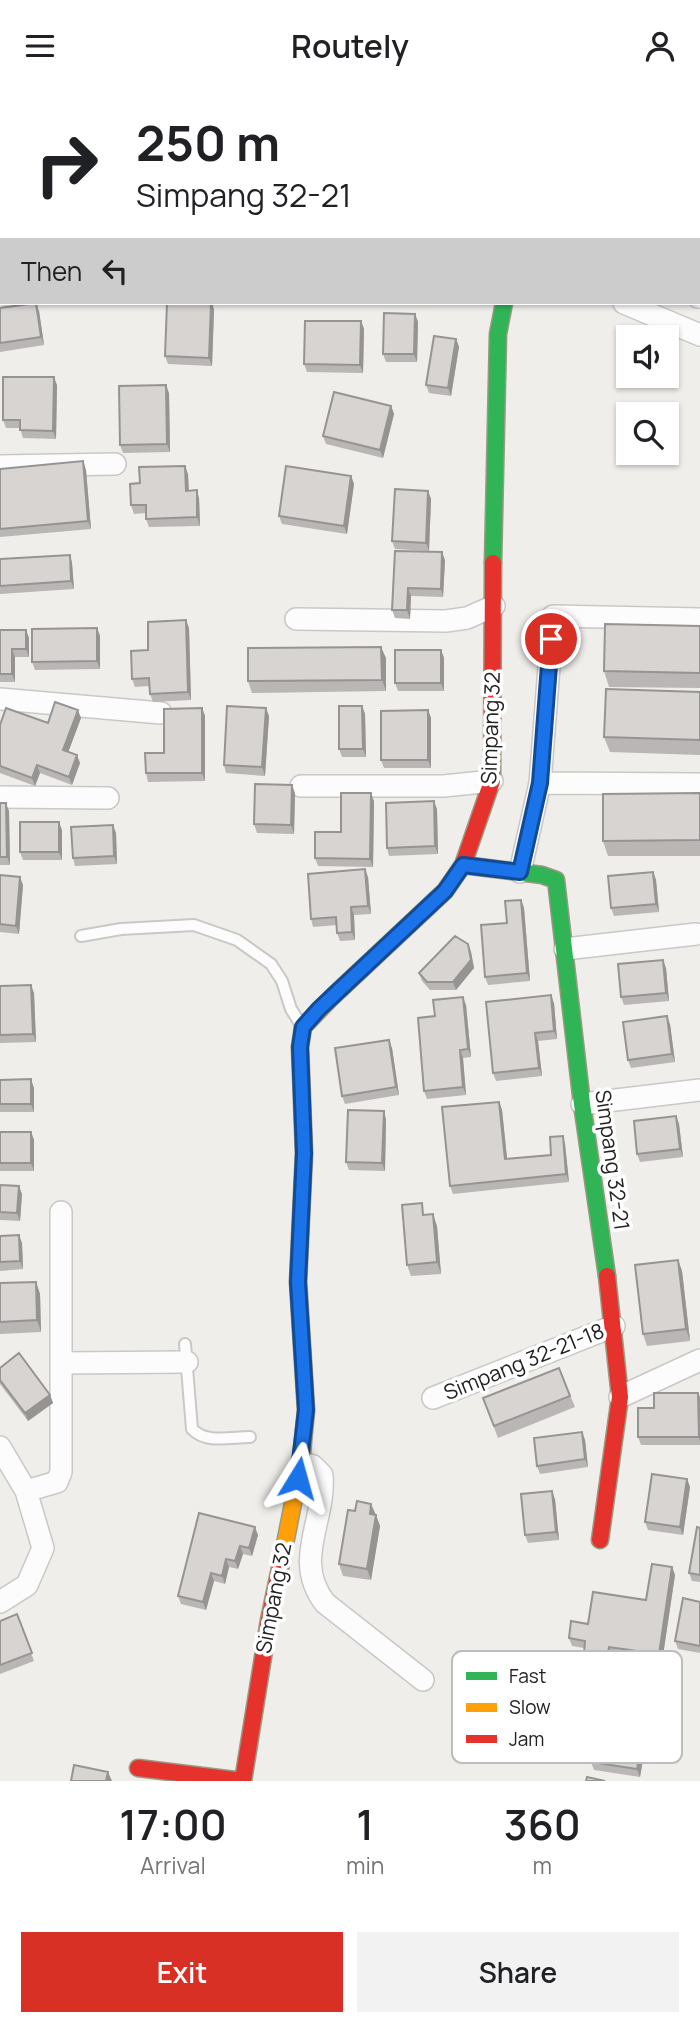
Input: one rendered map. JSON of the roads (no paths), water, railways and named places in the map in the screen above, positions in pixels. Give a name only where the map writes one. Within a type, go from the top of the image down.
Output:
[{"type":"street","name":"Simpang 32","points":[[243,1781],[269,1620],[301,1463],[306,1410],[298,1282],[304,1153],[300,1047],[303,1027],[445,891],[463,865],[492,781],[493,525],[498,334],[503,305]]},
{"type":"street","points":[[629,305],[700,335]]},
{"type":"street","points":[[0,466],[115,464]]},
{"type":"street","points":[[296,619],[446,621],[467,618],[494,606]]},
{"type":"street","points":[[520,872],[540,783],[553,615],[700,619]]},
{"type":"street","points":[[0,699],[161,713]]},
{"type":"street","points":[[301,786],[444,786],[492,781]]},
{"type":"street","points":[[540,783],[700,784]]},
{"type":"street","points":[[0,797],[108,798]]},
{"type":"street","name":"Simpang 32-21","points":[[463,865],[542,875],[556,880],[583,1104],[614,1326],[620,1397],[600,1540]]},
{"type":"street","points":[[565,949],[696,934]]},
{"type":"street","points":[[583,1104],[700,1090]]},
{"type":"street","points":[[26,1491],[57,1482],[61,1472],[61,1212]]},
{"type":"street","name":"Simpang 32-21-18","points":[[433,1398],[614,1326]]},
{"type":"street","points":[[61,1363],[186,1353]]},
{"type":"street","points":[[620,1397],[700,1360]]},
{"type":"street","points":[[0,1447],[26,1491],[43,1548],[27,1585],[0,1602]]},
{"type":"street","points":[[301,1463],[313,1466],[322,1475],[323,1489],[310,1549],[309,1567],[315,1591],[325,1603],[423,1680]]},
{"type":"street","points":[[138,1768],[243,1781]]},
{"type":"lane","points":[[80,936],[121,929],[194,925],[237,940],[271,964],[282,981],[290,1009],[303,1027]]},
{"type":"lane","points":[[186,1353],[192,1429],[199,1436],[208,1438],[250,1437]]}]
